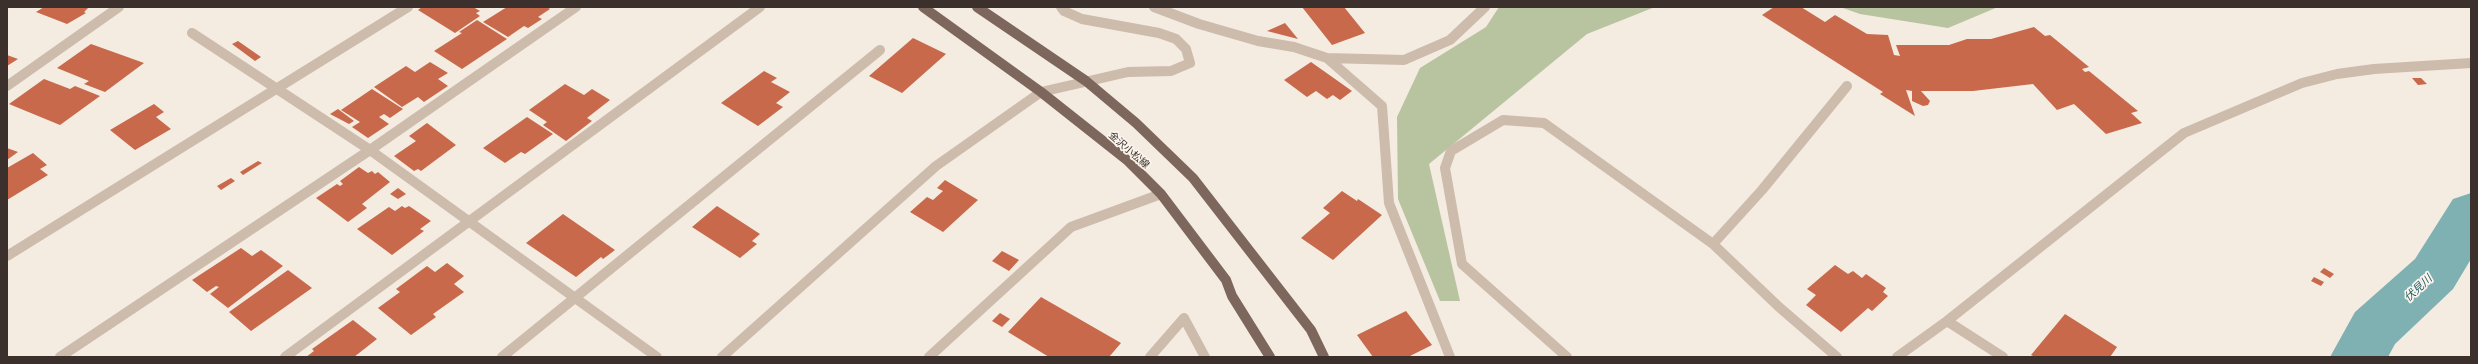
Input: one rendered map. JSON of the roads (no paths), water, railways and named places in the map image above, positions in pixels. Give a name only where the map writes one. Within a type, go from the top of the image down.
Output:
[{"type":"main road","name":"金沢小松線","points":[[923,7],[987,51],[1041,92],[1127,160],[1161,194],[1226,280],[1232,296],[1270,357]]},
{"type":"main road","points":[[977,7],[1086,81],[1136,123],[1193,178],[1311,330],[1324,357]]},
{"type":"street","points":[[7,86],[119,7]]},
{"type":"street","points":[[7,256],[275,88],[408,7]]},
{"type":"street","points":[[60,357],[370,150],[576,7]]},
{"type":"street","points":[[285,357],[760,7]]},
{"type":"street","points":[[722,357],[936,166],[1041,92],[1128,72],[1171,71],[1190,63],[1186,49],[1176,39],[1159,33],[1082,19],[1064,11],[1061,7]]},
{"type":"street","points":[[1154,7],[1199,24],[1258,41],[1294,47],[1326,58],[1404,60],[1450,40],[1484,7]]},
{"type":"street","points":[[192,33],[370,150],[657,357]]},
{"type":"street","points":[[502,357],[880,50]]},
{"type":"street","points":[[1326,58],[1382,106],[1389,203],[1450,357]]},
{"type":"street","points":[[1897,357],[1947,321],[2184,133],[2302,83],[2337,74],[2374,69],[2471,63]]},
{"type":"street","points":[[1713,244],[1762,190],[1847,86]]},
{"type":"street","points":[[1566,357],[1462,264],[1445,168],[1451,151],[1503,120],[1544,123],[1713,244],[1779,307],[1837,357]]},
{"type":"street","points":[[929,357],[1071,227],[1161,194]]},
{"type":"street","points":[[1150,357],[1184,318],[1204,357]]},
{"type":"street","points":[[1947,321],[2003,357]]},
{"type":"waterway","name":"伏見川","points":[[2358,357],[2375,328],[2434,274],[2471,213]]}]
